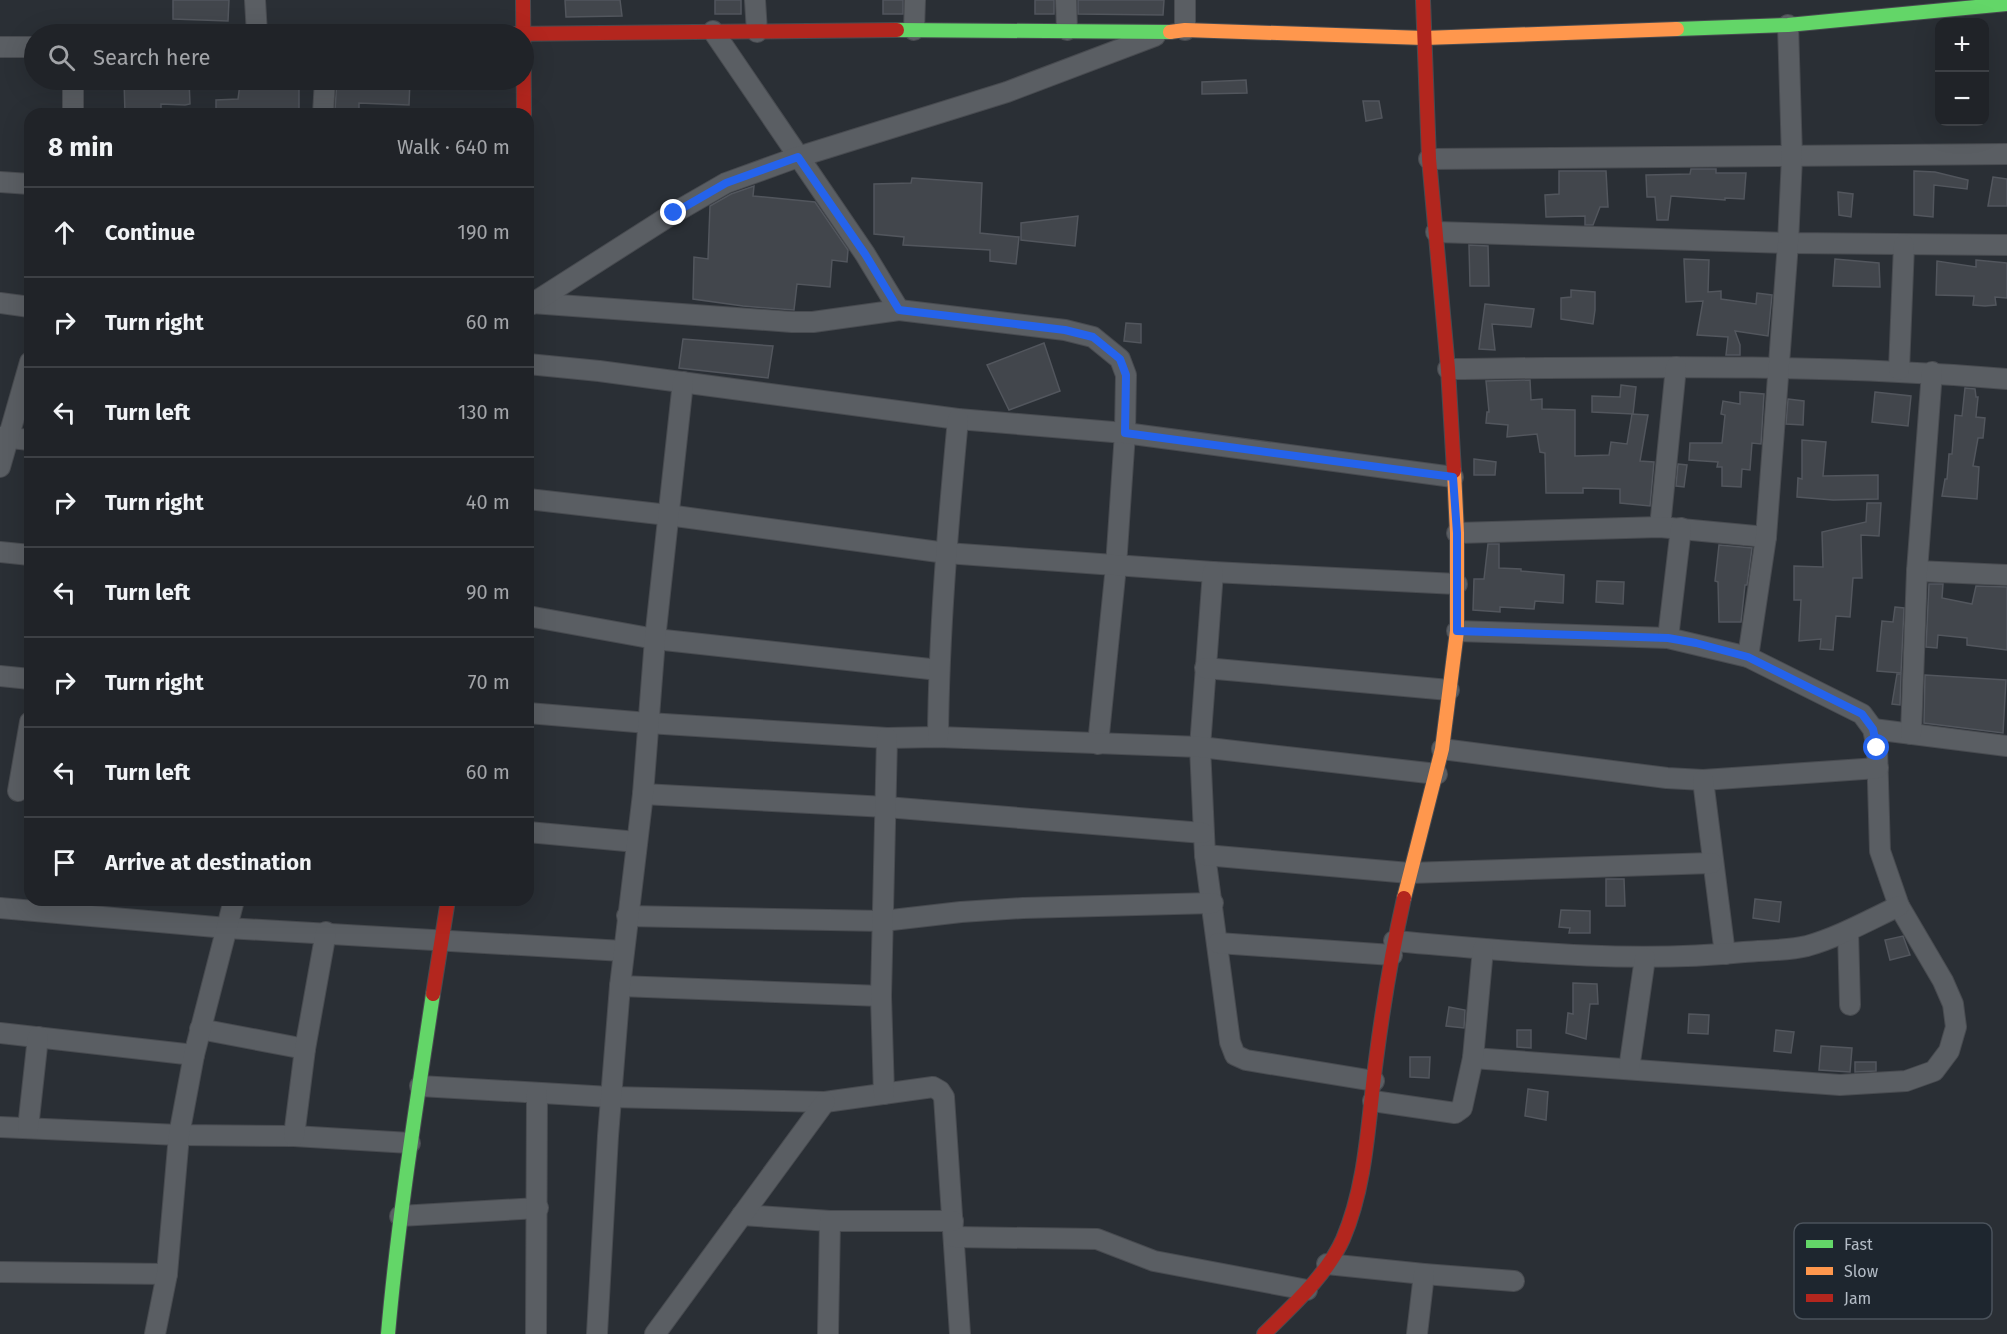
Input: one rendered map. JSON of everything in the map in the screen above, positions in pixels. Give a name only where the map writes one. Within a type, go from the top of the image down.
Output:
[{"type":"street","points":[[255,0],[256,24]]},
{"type":"street","points":[[523,0],[524,24]]},
{"type":"street","points":[[755,0],[757,32]]},
{"type":"street","points":[[914,30],[915,0]]},
{"type":"street","points":[[1066,0],[1068,30]]},
{"type":"street","points":[[1175,31],[1185,0]]},
{"type":"street","points":[[1264,1334],[1307,1290],[1327,1264],[1342,1241],[1351,1216],[1367,1149],[1393,948],[1409,873],[1437,774],[1457,631],[1457,533],[1448,369],[1429,159],[1423,0]]},
{"type":"street","points":[[534,33],[1068,30],[1424,38],[1788,25],[2007,4]]},
{"type":"street","points":[[1748,657],[1766,537],[1788,243],[1792,156],[1788,25]]},
{"type":"street","points":[[713,31],[870,262],[899,310]]},
{"type":"street","points":[[534,302],[674,213],[718,188],[798,157],[1006,92],[1175,31]]},
{"type":"street","points":[[0,47],[24,47]]},
{"type":"street","points":[[73,90],[73,108]]},
{"type":"street","points":[[323,108],[324,90]]},
{"type":"street","points":[[524,90],[524,108]]},
{"type":"street","points":[[1429,159],[2007,154]]},
{"type":"street","points":[[0,182],[24,184]]},
{"type":"street","points":[[1437,232],[1788,243],[2007,245]]},
{"type":"street","points":[[1899,370],[1905,244]]},
{"type":"street","points":[[0,303],[24,306]]},
{"type":"street","points":[[534,305],[792,322],[813,322],[899,310],[1065,330],[1093,337],[1120,359],[1126,375],[1125,433],[1116,566],[1098,744]]},
{"type":"street","points":[[534,365],[958,419],[1125,433],[1453,477]]},
{"type":"street","points":[[1448,369],[1676,367],[1899,370],[2007,379]]},
{"type":"street","points":[[1660,527],[1676,367]]},
{"type":"street","points":[[1911,734],[1917,571],[1932,372]]},
{"type":"street","points":[[0,467],[4,437],[24,380]]},
{"type":"street","points":[[597,1334],[610,1097],[623,951],[643,794],[655,639],[683,382]]},
{"type":"street","points":[[938,737],[939,670],[946,553],[958,419]]},
{"type":"street","points":[[4,437],[24,439]]},
{"type":"street","points":[[534,500],[669,515],[946,553],[1213,572],[1457,584]]},
{"type":"street","points":[[1457,533],[1660,527],[1766,537]]},
{"type":"street","points":[[1668,638],[1681,528]]},
{"type":"street","points":[[0,552],[24,554]]},
{"type":"street","points":[[1917,571],[2007,575]]},
{"type":"street","points":[[1213,572],[1200,747],[1203,833],[1230,1042],[1236,1055],[1246,1060],[1374,1081]]},
{"type":"street","points":[[534,617],[655,639],[939,670]]},
{"type":"street","points":[[1457,631],[1668,638],[1748,657],[1862,714],[1873,729],[1878,768],[1880,851],[1899,906],[1943,981],[1953,1004],[1956,1027],[1949,1051],[1934,1071],[1906,1081],[1840,1085],[1473,1058]]},
{"type":"street","points":[[1205,668],[1449,690]]},
{"type":"street","points":[[0,676],[24,678]]},
{"type":"street","points":[[534,714],[887,738],[938,737],[1200,747],[1437,774]]},
{"type":"street","points":[[1873,729],[2007,746]]},
{"type":"street","points":[[884,1094],[881,996],[887,738]]},
{"type":"street","points":[[1442,749],[1667,778],[1703,780],[1878,768]]},
{"type":"street","points":[[16,791],[24,752]]},
{"type":"street","points":[[1703,780],[1725,954]]},
{"type":"street","points":[[643,794],[886,807],[1203,833]]},
{"type":"street","points":[[534,833],[637,842]]},
{"type":"street","points":[[1205,855],[1409,873],[1712,863]]},
{"type":"street","points":[[627,916],[883,921],[1023,908],[1213,903]]},
{"type":"street","points":[[155,1334],[168,1274],[179,1135],[200,1029],[232,906]]},
{"type":"street","points":[[388,1334],[410,1143],[447,906]]},
{"type":"street","points":[[1218,943],[1483,949],[1645,958],[1725,954],[1806,946],[1848,931],[1899,906]]},
{"type":"street","points":[[0,908],[227,927],[623,951]]},
{"type":"street","points":[[1848,931],[1850,1005]]},
{"type":"street","points":[[294,1136],[305,1049],[326,932]]},
{"type":"street","points":[[1372,1108],[1455,1113],[1462,1108],[1473,1058],[1483,949]]},
{"type":"street","points":[[1629,1069],[1645,958]]},
{"type":"street","points":[[620,986],[881,996]]},
{"type":"street","points":[[200,1029],[305,1049]]},
{"type":"street","points":[[0,1033],[194,1055]]},
{"type":"street","points":[[28,1128],[38,1037]]},
{"type":"street","points":[[420,1086],[610,1097],[825,1102],[933,1087],[944,1097],[960,1334]]},
{"type":"street","points":[[536,1334],[537,1093]]},
{"type":"street","points":[[655,1334],[825,1102]]},
{"type":"street","points":[[0,1127],[179,1135],[294,1136],[410,1143]]},
{"type":"street","points":[[400,1216],[538,1208]]},
{"type":"street","points":[[742,1215],[1097,1239],[1154,1261],[1307,1290]]},
{"type":"street","points":[[828,1334],[830,1221]]},
{"type":"street","points":[[1327,1264],[1514,1281]]},
{"type":"street","points":[[0,1272],[168,1274]]},
{"type":"street","points":[[1417,1334],[1424,1274]]},
{"type":"building","points":[[173,0],[229,0],[228,21],[173,19]]},
{"type":"building","points":[[565,0],[620,0],[622,16],[566,17]]},
{"type":"building","points":[[715,0],[741,0],[741,14],[715,14]]},
{"type":"building","points":[[883,0],[903,0],[903,14],[883,14]]},
{"type":"building","points":[[1035,0],[1054,0],[1054,14],[1035,14]]},
{"type":"building","points":[[1078,0],[1164,0],[1163,15],[1078,14]]},
{"type":"building","points":[[1246,80],[1247,93],[1202,94],[1202,82]]},
{"type":"building","points":[[124,90],[189,90],[190,104],[161,104],[161,108],[125,108]]},
{"type":"building","points":[[239,90],[299,90],[299,108],[216,108],[216,100],[238,99]]},
{"type":"building","points":[[336,90],[410,90],[409,105],[359,103],[359,108],[335,108]]},
{"type":"building","points":[[1363,101],[1379,101],[1382,118],[1366,121]]},
{"type":"building","points":[[1691,169],[1716,169],[1716,173],[1746,173],[1744,199],[1671,196],[1668,220],[1657,220],[1655,197],[1647,197],[1646,175],[1690,174]]},
{"type":"building","points":[[1559,171],[1606,171],[1608,207],[1600,207],[1593,225],[1585,225],[1585,216],[1546,217],[1545,195],[1559,194]]},
{"type":"building","points":[[1914,171],[1935,172],[1968,180],[1967,189],[1934,185],[1933,217],[1914,215]]},
{"type":"building","points":[[1993,177],[2007,179],[2007,206],[1988,206]]},
{"type":"building","points":[[912,178],[982,183],[980,233],[1019,237],[1016,264],[990,261],[990,250],[903,245],[904,237],[874,234],[874,184],[911,183]]},
{"type":"building","points":[[754,186],[753,196],[815,202],[848,250],[847,262],[832,260],[830,287],[797,284],[794,310],[693,299],[694,257],[708,259],[710,206],[731,194]]},
{"type":"building","points":[[1838,192],[1853,194],[1851,217],[1839,215]]},
{"type":"building","points":[[1078,216],[1075,246],[1021,240],[1021,223]]},
{"type":"building","points":[[1469,245],[1488,246],[1489,286],[1470,286]]},
{"type":"building","points":[[1684,259],[1709,260],[1708,292],[1721,291],[1721,299],[1756,304],[1757,293],[1772,295],[1768,336],[1735,331],[1740,345],[1740,355],[1726,355],[1728,337],[1697,335],[1703,301],[1686,302]]},
{"type":"building","points":[[1835,259],[1879,263],[1880,287],[1833,286]]},
{"type":"building","points":[[1976,260],[2007,263],[2007,298],[1995,297],[1996,305],[1985,306],[1973,305],[1974,296],[1936,295],[1937,261],[1976,267]]},
{"type":"building","points":[[1571,290],[1595,292],[1593,324],[1561,319],[1561,298],[1571,297]]},
{"type":"building","points":[[1485,304],[1534,309],[1531,327],[1492,324],[1495,350],[1479,349]]},
{"type":"building","points":[[1126,323],[1141,324],[1141,343],[1124,341]]},
{"type":"building","points":[[683,339],[773,346],[768,378],[679,368]]},
{"type":"building","points":[[1044,343],[1060,391],[1009,410],[987,365]]},
{"type":"building","points":[[1530,380],[1531,400],[1542,399],[1542,409],[1575,410],[1575,456],[1609,455],[1611,442],[1627,444],[1632,414],[1648,415],[1640,461],[1654,462],[1650,506],[1620,503],[1620,489],[1583,488],[1583,493],[1546,493],[1545,453],[1540,452],[1537,434],[1507,437],[1508,425],[1486,423],[1487,412],[1489,412],[1486,381]]},
{"type":"building","points":[[1621,385],[1636,387],[1633,414],[1592,412],[1592,396],[1620,397]]},
{"type":"building","points":[[1965,388],[1975,389],[1976,397],[1978,397],[1976,417],[1985,418],[1983,438],[1978,438],[1973,466],[1979,467],[1977,499],[1942,496],[1945,479],[1947,479],[1949,454],[1952,454],[1955,415],[1962,416]]},
{"type":"building","points":[[1740,392],[1764,394],[1761,444],[1752,443],[1750,470],[1742,469],[1741,487],[1722,486],[1722,467],[1717,467],[1718,462],[1689,460],[1690,443],[1722,443],[1725,415],[1721,414],[1723,401],[1740,404]]},
{"type":"building","points":[[1875,392],[1911,396],[1908,426],[1872,422]]},
{"type":"building","points":[[1788,399],[1804,401],[1803,425],[1786,424]]},
{"type":"building","points":[[1802,440],[1826,442],[1823,476],[1878,475],[1878,499],[1833,500],[1797,497],[1798,478],[1802,479]]},
{"type":"building","points":[[1474,459],[1496,462],[1495,475],[1474,475]]},
{"type":"building","points":[[1678,464],[1687,465],[1684,487],[1676,486]]},
{"type":"building","points":[[1867,503],[1881,503],[1879,536],[1861,535],[1862,578],[1853,578],[1850,617],[1836,616],[1833,650],[1820,649],[1821,639],[1799,641],[1801,600],[1794,600],[1794,566],[1823,567],[1822,532],[1866,522]]},
{"type":"building","points":[[1488,544],[1499,544],[1499,568],[1564,575],[1563,603],[1535,601],[1534,609],[1500,607],[1500,612],[1473,610],[1474,579],[1484,579]]},
{"type":"building","points":[[1719,545],[1752,548],[1741,622],[1719,622],[1718,582],[1715,581]]},
{"type":"building","points":[[1597,581],[1624,582],[1623,604],[1596,602]]},
{"type":"building","points":[[1929,584],[1943,584],[1942,598],[1972,604],[1976,586],[2007,587],[2007,650],[1967,645],[1967,638],[1938,635],[1937,648],[1926,647]]},
{"type":"building","points":[[1895,607],[1904,608],[1901,673],[1877,671],[1882,621],[1893,622]]},
{"type":"building","points":[[1897,674],[1901,674],[1900,705],[1892,704]]},
{"type":"building","points":[[1925,675],[2006,680],[2003,733],[1924,723]]},
{"type":"building","points":[[1606,879],[1624,879],[1625,906],[1606,906]]},
{"type":"building","points":[[1755,899],[1781,902],[1779,922],[1753,918]]},
{"type":"building","points":[[1561,910],[1590,911],[1590,933],[1569,933],[1570,928],[1559,927]]},
{"type":"building","points":[[1903,936],[1910,955],[1890,960],[1885,940]]},
{"type":"building","points":[[1573,983],[1597,984],[1598,1004],[1590,1004],[1586,1039],[1566,1033],[1568,1013],[1573,1014]]},
{"type":"building","points":[[1449,1007],[1465,1010],[1464,1028],[1446,1026]]},
{"type":"building","points":[[1689,1014],[1709,1015],[1708,1034],[1688,1033]]},
{"type":"building","points":[[1517,1030],[1531,1030],[1531,1048],[1517,1047]]},
{"type":"building","points":[[1776,1030],[1794,1032],[1791,1053],[1774,1051]]},
{"type":"building","points":[[1821,1046],[1852,1048],[1850,1072],[1819,1070]]},
{"type":"building","points":[[1410,1057],[1430,1057],[1429,1078],[1410,1077]]},
{"type":"building","points":[[1855,1062],[1876,1062],[1876,1071],[1855,1072]]},
{"type":"building","points":[[1528,1089],[1548,1092],[1546,1120],[1525,1116]]},
{"type":"traffic: fast","points":[[1677,29],[1788,25],[2007,4]]},
{"type":"traffic: fast","points":[[897,30],[1170,32]]},
{"type":"traffic: fast","points":[[388,1334],[402,1206],[433,994]]},
{"type":"traffic: slow","points":[[1170,32],[1185,30],[1424,38],[1677,29]]},
{"type":"traffic: slow","points":[[1404,898],[1442,749],[1457,631],[1457,533],[1454,471]]},
{"type":"traffic: jam","points":[[523,0],[523,24]]},
{"type":"traffic: jam","points":[[1423,0],[1429,159],[1448,369],[1454,471]]},
{"type":"traffic: jam","points":[[534,34],[897,30]]},
{"type":"traffic: jam","points":[[524,90],[524,108]]},
{"type":"traffic: jam","points":[[1264,1334],[1308,1290],[1328,1265],[1343,1239],[1351,1218],[1366,1151],[1382,1019],[1404,898]]},
{"type":"traffic: jam","points":[[433,994],[447,906]]},
{"type":"route","points":[[674,213],[726,183],[798,157],[865,254],[899,310],[1065,330],[1093,337],[1110,350],[1120,359],[1126,375],[1125,433],[1453,477],[1457,533],[1457,631],[1668,638],[1722,649],[1748,657],[1862,714],[1873,729],[1877,748]]}]
